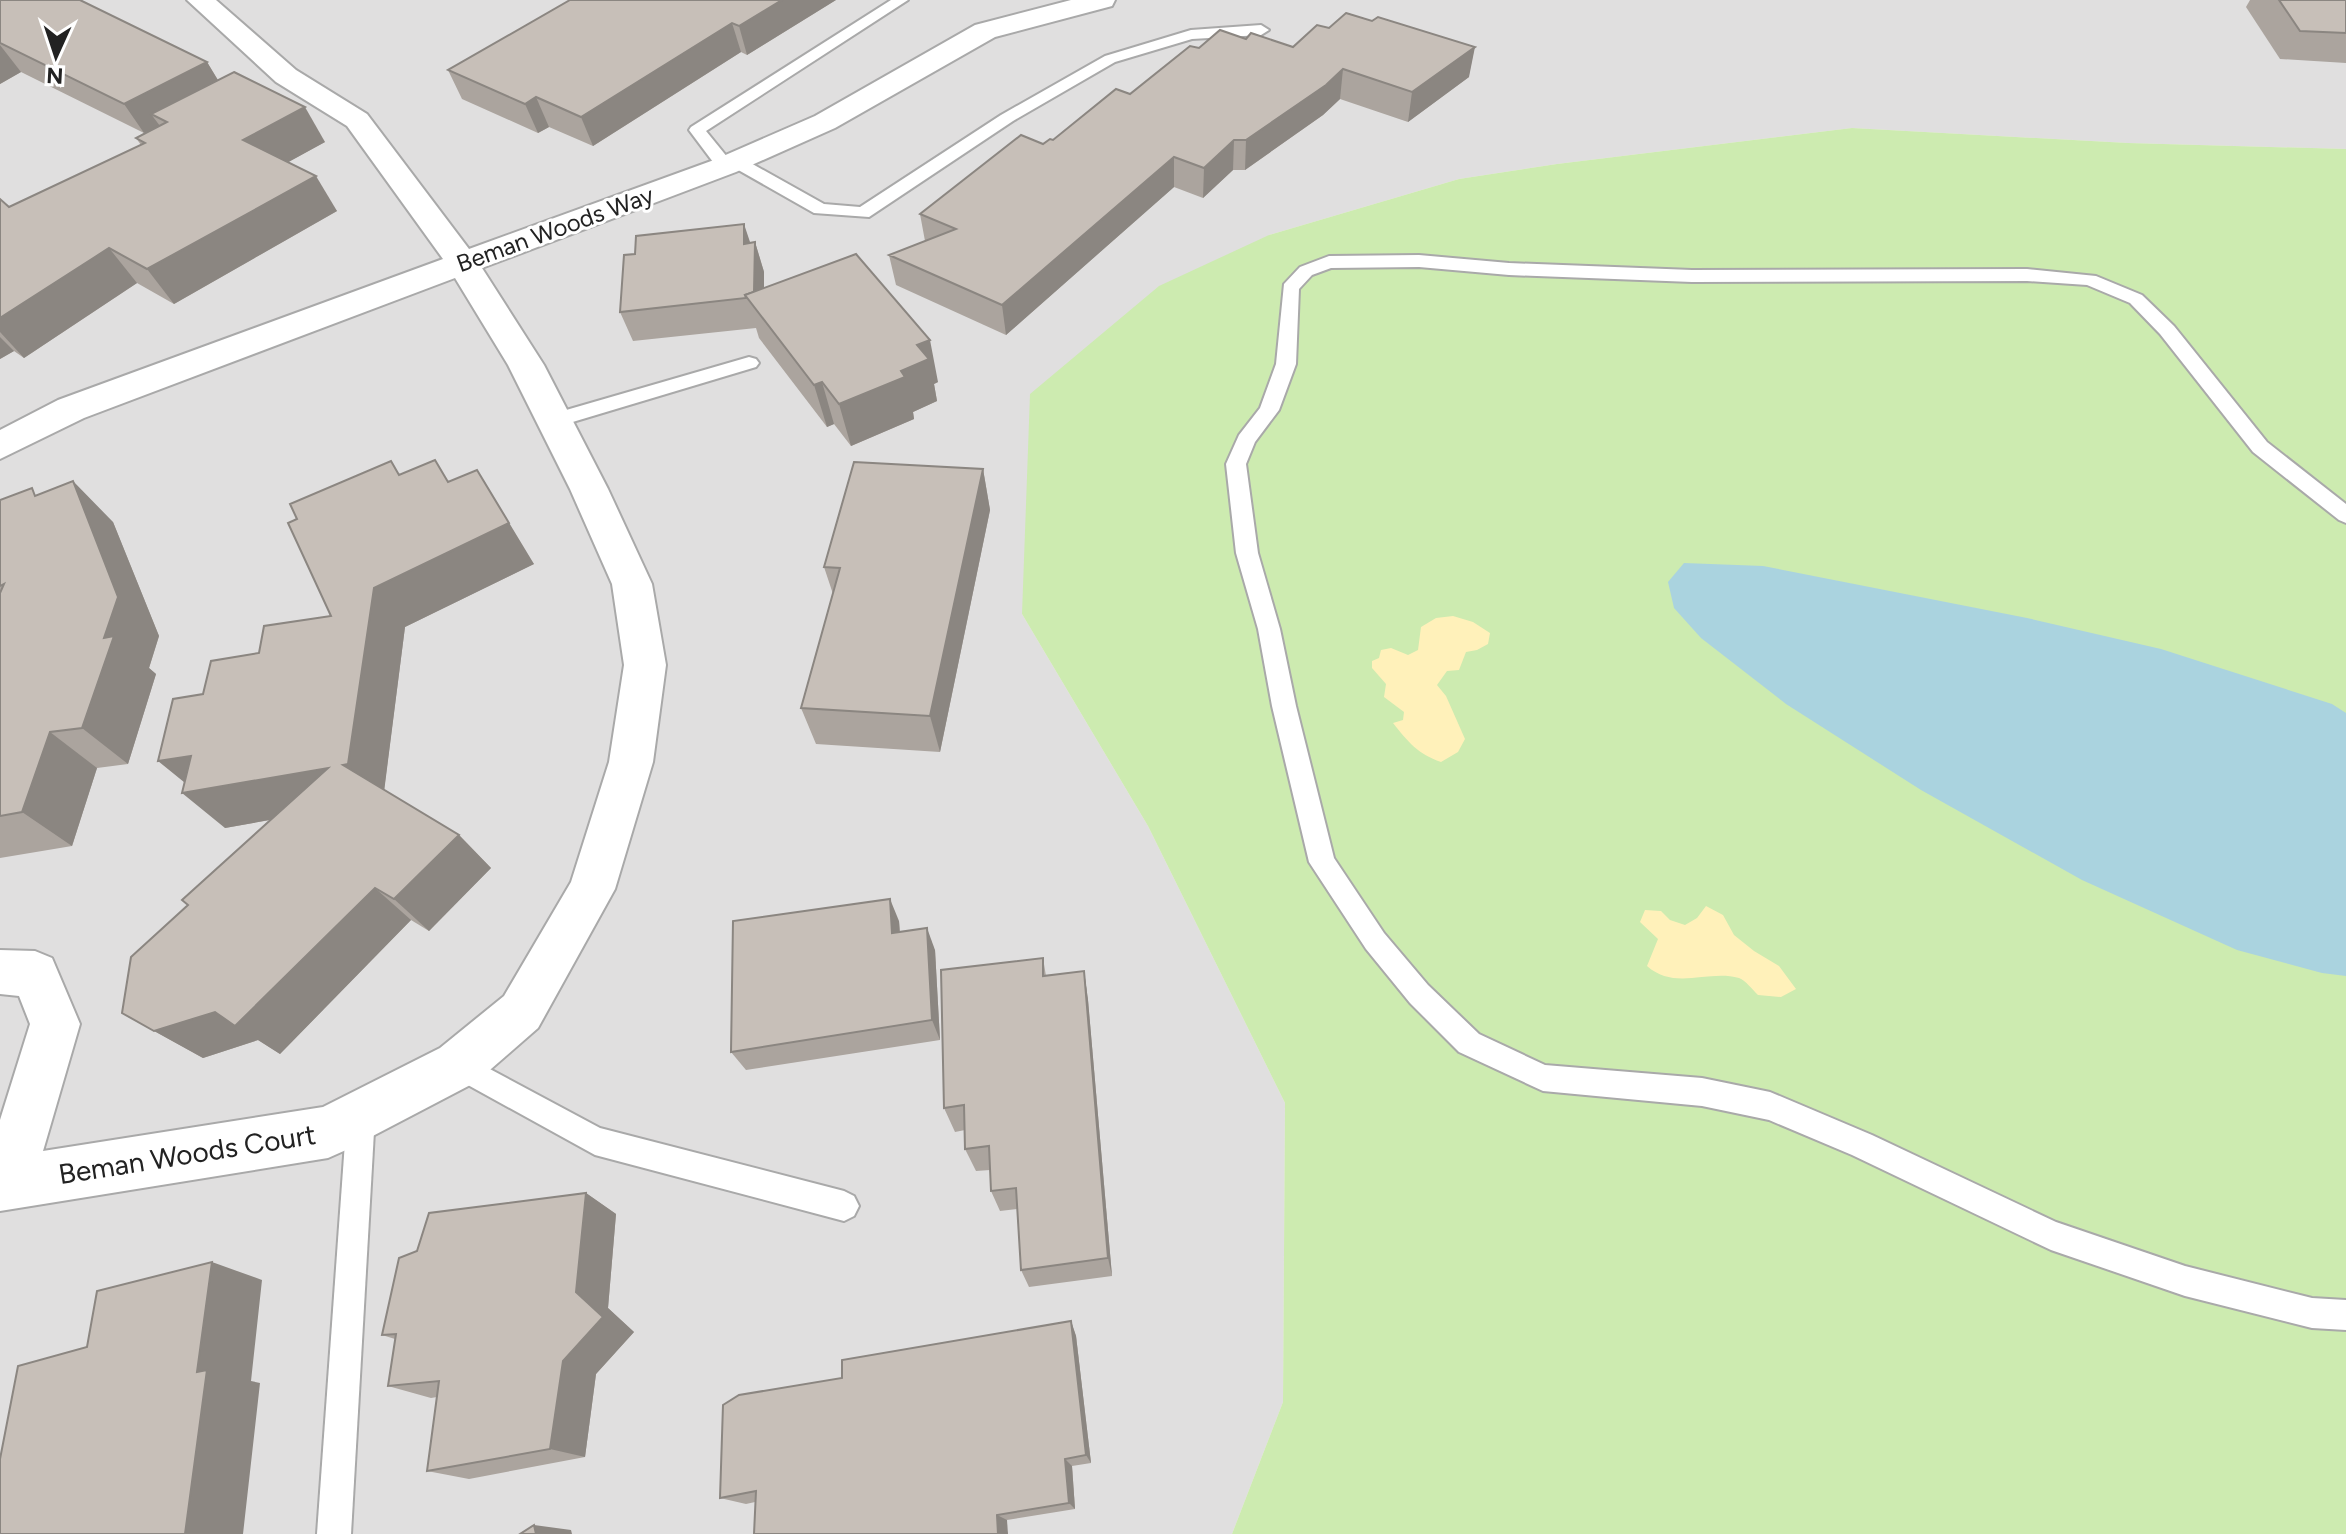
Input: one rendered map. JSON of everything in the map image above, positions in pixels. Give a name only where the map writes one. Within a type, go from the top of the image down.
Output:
[{"type":"street","name":"Beman Woods Court","points":[[0,972],[35,974],[55,1024],[4,1184],[328,1132],[458,1065],[521,1012],[592,889],[631,762],[645,665],[632,584],[556,420],[462,262],[357,120],[286,76],[200,0]]},
{"type":"street","name":"Beman Woods Way","points":[[0,446],[71,409],[730,164],[825,122],[985,31],[1102,0]]},
{"type":"street","points":[[259,90],[286,76]]},
{"type":"lane","points":[[901,0],[697,130],[730,164],[820,209],[863,213],[1007,118],[1110,59],[1191,35],[1261,30]]},
{"type":"lane","points":[[2346,515],[2260,447],[2167,330],[2136,299],[2090,280],[2027,275],[1692,276],[1509,269],[1406,260],[1329,262],[1306,271],[1290,288],[1286,364],[1269,410],[1246,440],[1236,464],[1247,553],[1269,629],[1284,706],[1322,862],[1375,941],[1419,994],[1469,1043],[1543,1078],[1702,1092],[1770,1106],[1862,1145],[2051,1235],[2185,1281],[2312,1313],[2346,1315]]},
{"type":"lane","points":[[556,420],[749,363]]},
{"type":"lane","points":[[458,1065],[595,1141],[844,1206]]},
{"type":"lane","points":[[334,1534],[361,1114]]},
{"type":"shaded area","points":[[0,0],[2346,0],[2346,149],[2128,143],[1852,128],[1459,179],[1269,235],[1022,614],[1148,826],[1285,1103],[1283,1402],[1232,1534],[0,1534]]},
{"type":"green space","points":[[1852,128],[2128,143],[2346,149],[2346,1534],[1232,1534],[1283,1402],[1285,1103],[1148,826],[1022,614],[1030,394],[1159,286],[1269,235],[1459,179]]},
{"type":"sand","points":[[1453,616],[1473,622],[1490,633],[1488,644],[1466,652],[1459,670],[1447,671],[1437,685],[1446,696],[1465,739],[1458,752],[1441,762],[1414,747],[1393,723],[1403,720],[1404,712],[1384,697],[1386,684],[1372,668],[1372,661],[1379,658],[1381,650],[1391,648],[1408,655],[1418,650],[1421,627],[1436,618]]},
{"type":"sand","points":[[1706,906],[1723,915],[1734,935],[1779,966],[1796,989],[1781,997],[1758,995],[1739,978],[1669,977],[1647,966],[1658,939],[1640,922],[1645,910],[1661,911],[1670,920],[1685,925],[1697,918]]},
{"type":"water","points":[[1684,563],[1763,566],[2027,618],[2161,649],[2332,704],[2346,713],[2346,976],[2322,973],[2237,950],[2082,880],[1921,790],[1786,704],[1701,638],[1674,608],[1668,582]]},
{"type":"building","points":[[0,0],[80,0],[207,62],[124,104],[0,43]]},
{"type":"building","points":[[570,0],[782,0],[739,26],[732,23],[581,117],[536,97],[525,104],[448,70]]},
{"type":"building","points":[[2279,0],[2346,0],[2346,33],[2300,31]]},
{"type":"building","points":[[1346,13],[1372,21],[1378,17],[1475,47],[1412,92],[1343,69],[1326,85],[1246,140],[1234,140],[1204,168],[1174,157],[1002,305],[889,255],[956,229],[920,214],[1021,135],[1043,144],[1053,140],[1116,89],[1130,94],[1190,46],[1199,48],[1220,30],[1246,39],[1251,33],[1293,47],[1317,25],[1329,28]]},
{"type":"building","points":[[234,72],[305,107],[243,140],[316,176],[147,269],[109,248],[0,318],[0,199],[9,207],[145,143],[136,138],[167,122],[151,114]]},
{"type":"building","points":[[744,224],[744,244],[755,242],[754,292],[745,295],[746,298],[620,312],[624,255],[635,254],[636,236]]},
{"type":"building","points":[[856,254],[930,340],[917,345],[929,359],[901,371],[905,377],[839,404],[822,382],[814,385],[745,295]]},
{"type":"building","points":[[435,460],[448,482],[477,470],[509,523],[374,588],[348,764],[343,765],[459,835],[394,899],[375,888],[235,1026],[215,1012],[154,1031],[122,1013],[131,957],[188,905],[182,900],[328,768],[182,793],[191,756],[158,761],[173,699],[203,694],[211,661],[259,653],[264,626],[331,616],[288,523],[297,519],[290,504],[391,461],[399,475]]},
{"type":"building","points":[[854,462],[983,469],[930,716],[801,708],[840,568],[824,567]]},
{"type":"building","points":[[73,481],[118,597],[104,638],[114,636],[82,728],[50,732],[22,812],[0,816],[0,593],[4,584],[0,586],[0,500],[32,488],[35,496]]},
{"type":"building","points":[[890,899],[892,933],[927,928],[932,1020],[731,1052],[733,921]]},
{"type":"building","points":[[1043,958],[1043,976],[1084,971],[1108,1258],[1021,1270],[1016,1188],[991,1191],[989,1146],[965,1149],[964,1105],[944,1108],[941,970]]},
{"type":"building","points":[[586,1193],[576,1292],[603,1317],[563,1361],[550,1449],[427,1471],[439,1381],[388,1386],[396,1334],[382,1335],[399,1258],[417,1251],[429,1213]]},
{"type":"building","points":[[212,1262],[197,1372],[207,1370],[185,1534],[0,1534],[0,1459],[18,1366],[87,1347],[97,1291]]},
{"type":"building","points":[[1071,1321],[1086,1455],[1065,1459],[1069,1503],[997,1515],[998,1534],[754,1534],[756,1491],[720,1498],[723,1405],[739,1395],[842,1378],[842,1360]]},
{"type":"building","points":[[534,1525],[536,1534],[520,1534]]}]
